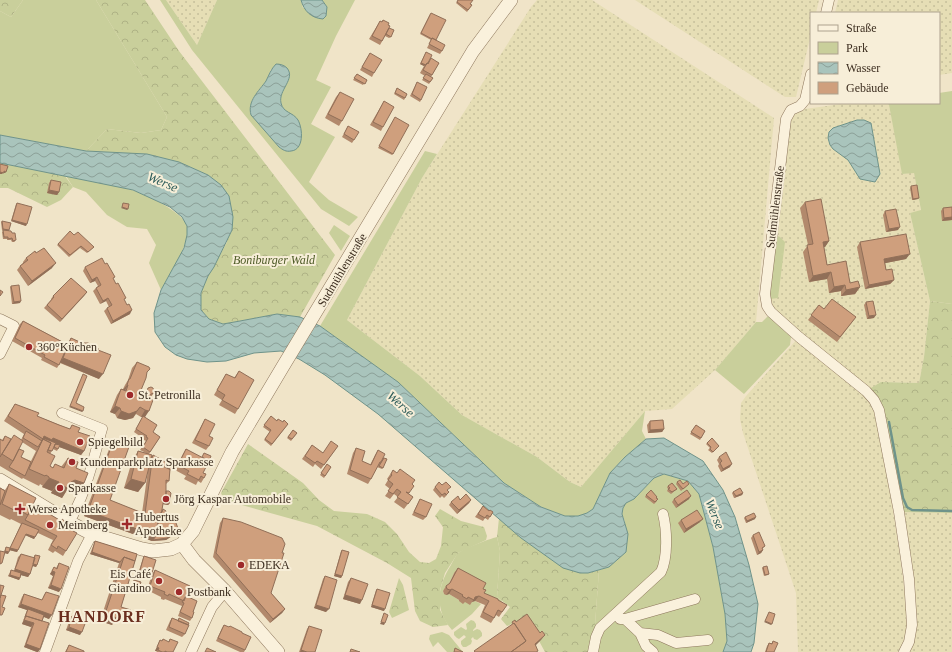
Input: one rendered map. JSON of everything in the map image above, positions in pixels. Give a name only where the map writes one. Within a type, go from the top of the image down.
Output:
[{"type":"street","name":"Sudmühlenstraße","points":[[182,544],[193,531],[232,452],[473,51],[510,0]]},
{"type":"street","points":[[826,12],[829,0]]},
{"type":"street","name":"Sudmühlenstraße","points":[[810,78],[804,100],[800,106],[791,110],[786,119],[764,294],[767,306],[771,312],[799,337],[866,391],[874,400],[879,410],[899,512],[909,579],[912,625],[909,642],[904,652]]},
{"type":"street","points":[[0,319],[14,326],[0,354]]},
{"type":"street","points":[[62,413],[102,429],[90,472],[75,512],[69,522]]},
{"type":"street","points":[[0,480],[69,522],[92,534],[152,551],[171,549],[182,544],[194,560],[225,591],[278,652]]},
{"type":"street","points":[[594,652],[596,637],[600,628],[661,572],[665,564],[666,526],[663,514]]},
{"type":"street","points":[[45,652],[78,561],[92,534]]},
{"type":"street","points":[[191,652],[212,608],[225,591]]},
{"type":"street","points":[[610,619],[625,620],[695,599]]},
{"type":"street","points":[[625,620],[640,633],[646,646],[653,652]]},
{"type":"street","points":[[640,633],[658,635],[676,643],[708,640]]},
{"type":"shaded area","points":[[166,0],[217,0],[197,45]]},
{"type":"shaded area","points":[[537,0],[592,0],[774,118],[756,322],[715,370],[672,409],[645,411],[581,487],[570,482],[537,457],[462,415],[420,376],[347,320],[422,178],[531,7]]},
{"type":"shaded area","points":[[635,0],[819,0],[816,12],[810,12],[810,38],[796,97],[785,97]]},
{"type":"shaded area","points":[[838,0],[952,0],[952,73],[940,75],[940,12],[835,12]]},
{"type":"shaded area","points":[[841,104],[888,104],[903,174],[914,172],[921,211],[910,213],[930,301],[924,357],[919,383],[881,382],[867,396],[878,418],[899,548],[906,602],[907,631],[905,643],[898,652],[798,652],[796,593],[743,433],[740,419],[741,403],[746,396],[799,337],[767,306],[786,119],[805,109]]},
{"type":"shaded area","points":[[899,512],[952,513],[952,652],[905,652],[914,634]]},
{"type":"green space","points":[[0,0],[23,0],[11,17],[0,11]]},
{"type":"green space","points":[[23,0],[96,0],[167,117],[161,130],[141,133],[107,129],[86,151],[0,135],[0,11],[11,17]]},
{"type":"green space","name":"Boniburger Wald","points":[[96,0],[145,0],[179,51],[335,255],[300,317],[277,314],[223,324],[209,319],[201,310],[201,293],[208,276],[227,242],[208,175],[179,162],[147,154],[86,151],[107,129],[141,133],[161,130],[167,117]]},
{"type":"green space","points":[[160,0],[166,0],[197,45],[217,0],[301,0],[303,8],[327,7],[322,0],[355,0],[336,36],[316,80],[331,87],[311,124],[335,137],[309,182],[329,200],[358,217],[349,226],[321,209],[192,50]],"holes":[[[271,69],[287,82],[281,97],[282,105],[284,109],[296,119],[300,126],[251,115],[250,110],[252,101],[266,81]]]},
{"type":"green space","points":[[952,91],[952,304],[930,301],[910,213],[921,210],[914,173],[902,174],[888,104],[940,104],[940,93]]},
{"type":"green space","points":[[425,151],[437,154],[422,178],[347,320],[420,376],[462,415],[537,457],[570,482],[581,487],[645,411],[642,431],[646,439],[625,457],[610,473],[593,509],[587,513],[578,516],[565,516],[541,507],[504,483],[398,382],[320,326]]},
{"type":"green space","points":[[0,163],[65,176],[73,187],[61,200],[47,207],[8,188],[0,188]]},
{"type":"green space","points":[[66,176],[138,192],[163,204],[179,215],[184,221],[187,226],[187,233],[183,250],[161,290],[149,263],[156,245],[147,229],[127,227],[107,215],[86,192],[73,187]]},
{"type":"green space","points":[[334,225],[350,236],[341,251],[329,233]]},
{"type":"green space","points":[[772,234],[780,237],[785,242],[778,298],[770,299],[765,294]]},
{"type":"green space","points":[[930,301],[952,304],[952,513],[899,512],[879,410],[866,391],[881,382],[919,383],[924,357]]},
{"type":"green space","points":[[768,316],[791,337],[790,345],[744,394],[715,370],[756,322],[762,322]]},
{"type":"green space","points":[[248,444],[303,483],[319,500],[334,511],[367,514],[385,522],[397,534],[409,552],[420,562],[429,563],[436,559],[441,546],[443,527],[435,516],[440,509],[461,521],[484,527],[487,536],[486,540],[458,553],[445,573],[440,590],[440,610],[448,625],[433,627],[420,621],[415,611],[411,578],[387,563],[317,526],[224,500],[221,493]]},
{"type":"green space","points":[[664,474],[688,481],[699,494],[713,547],[725,614],[727,641],[723,652],[593,652],[599,570],[609,567],[625,522],[622,514],[623,508],[626,503],[634,499],[654,478]]},
{"type":"green space","points":[[499,518],[521,538],[588,573],[599,570],[593,652],[545,652],[523,619],[507,626],[501,619],[510,607],[497,597],[500,551],[497,537]]},
{"type":"green space","points":[[497,537],[500,551],[497,597],[502,601],[499,607],[454,573],[447,588],[443,591],[444,594],[449,594],[459,601],[475,601],[481,604],[472,614],[452,630],[442,614],[440,606],[440,590],[446,573],[457,554],[476,544]]},
{"type":"green space","points":[[399,578],[403,585],[409,610],[392,618],[389,612]]},
{"type":"green space","points":[[471,620],[476,624],[473,631],[477,629],[480,630],[482,636],[477,640],[473,637],[471,639],[471,644],[463,647],[461,641],[466,637],[464,635],[459,639],[454,635],[454,632],[461,627],[466,630],[466,624]]},
{"type":"green space","points":[[442,632],[449,635],[463,652],[447,652],[438,642],[433,647],[429,639],[430,635]]},
{"type":"water","points":[[301,0],[322,0],[327,7],[326,16],[323,19],[315,17],[306,11]]},
{"type":"water","points":[[276,64],[285,66],[289,72],[288,80],[281,98],[282,106],[286,111],[296,117],[301,128],[300,143],[295,150],[291,151],[279,147],[251,115],[250,110],[252,101],[257,92],[266,81],[271,70]]},
{"type":"water","points":[[857,120],[864,120],[871,123],[880,174],[875,182],[860,179],[848,160],[830,145],[828,138],[829,132],[833,128]]},
{"type":"water","name":"Werse","points":[[0,135],[86,151],[147,154],[179,162],[208,175],[221,185],[229,196],[233,217],[232,230],[208,276],[201,293],[201,310],[209,319],[223,324],[277,314],[300,317],[320,326],[398,382],[504,483],[541,507],[565,516],[578,516],[587,513],[593,509],[610,473],[625,457],[646,439],[664,438],[703,461],[723,490],[735,517],[749,565],[758,604],[754,643],[751,652],[723,652],[727,641],[725,614],[713,547],[699,494],[688,481],[664,474],[654,478],[634,499],[626,503],[622,514],[628,534],[626,552],[609,567],[588,573],[580,573],[563,568],[521,538],[378,414],[325,375],[299,359],[281,351],[254,353],[226,361],[207,362],[187,359],[176,355],[165,347],[155,332],[154,313],[161,290],[184,248],[187,235],[187,226],[182,217],[170,207],[133,190],[0,163]]},
{"type":"building","points":[[458,0],[473,0],[470,4],[472,5],[468,10],[457,2]]},
{"type":"building","points":[[431,13],[446,20],[436,40],[421,33]]},
{"type":"building","points":[[383,20],[389,23],[388,25],[390,26],[382,41],[372,36],[380,21],[382,22]]},
{"type":"building","points":[[389,28],[394,30],[391,37],[386,34]]},
{"type":"building","points":[[432,38],[445,45],[442,51],[429,44]]},
{"type":"building","points":[[426,52],[432,55],[426,65],[421,63]]},
{"type":"building","points":[[370,53],[382,60],[374,73],[362,67]]},
{"type":"building","points":[[431,58],[439,63],[432,75],[423,70]]},
{"type":"building","points":[[357,74],[367,80],[365,84],[354,78]]},
{"type":"building","points":[[426,74],[433,78],[430,82],[423,78]]},
{"type":"building","points":[[417,82],[427,87],[421,100],[412,94]]},
{"type":"building","points":[[397,88],[407,94],[405,98],[395,93]]},
{"type":"building","points":[[340,92],[354,99],[342,121],[328,114]]},
{"type":"building","points":[[384,101],[394,107],[383,127],[373,122]]},
{"type":"building","points":[[395,117],[409,125],[393,154],[379,146]]},
{"type":"building","points":[[348,126],[359,132],[354,140],[344,134]]},
{"type":"building","points":[[0,164],[8,166],[6,172],[0,172]]},
{"type":"building","points":[[51,180],[61,182],[59,192],[49,190]]},
{"type":"building","points":[[917,185],[919,198],[913,199],[911,186]]},
{"type":"building","points":[[821,199],[829,241],[823,242],[827,265],[846,261],[850,283],[858,281],[860,287],[846,290],[845,285],[834,287],[831,272],[813,276],[807,245],[813,244],[805,202]]},
{"type":"building","points":[[17,203],[32,207],[27,224],[12,220]]},
{"type":"building","points":[[123,203],[129,204],[128,209],[122,207]]},
{"type":"building","points":[[952,207],[952,217],[944,218],[943,208]]},
{"type":"building","points":[[896,209],[900,227],[889,229],[885,211]]},
{"type":"building","points":[[2,221],[11,223],[9,230],[3,229]]},
{"type":"building","points":[[3,230],[15,233],[16,240],[13,241],[12,238],[8,239],[8,237],[4,237]]},
{"type":"building","points":[[70,231],[74,235],[78,232],[94,247],[88,252],[81,246],[70,255],[58,244]]},
{"type":"building","points":[[906,234],[910,254],[884,259],[886,270],[892,269],[894,280],[869,285],[860,242]]},
{"type":"building","points":[[44,248],[56,263],[32,281],[20,266],[28,260],[26,258],[35,251],[36,253]]},
{"type":"building","points":[[102,258],[105,264],[107,263],[115,277],[113,278],[116,284],[118,283],[126,298],[124,299],[127,305],[129,304],[132,310],[113,321],[107,308],[112,305],[108,298],[103,301],[96,288],[101,285],[97,277],[92,280],[85,267]]},
{"type":"building","points":[[71,278],[87,292],[62,319],[47,305],[54,297],[53,296]]},
{"type":"building","points":[[19,285],[21,301],[14,302],[11,286]]},
{"type":"building","points":[[832,299],[856,317],[840,337],[811,315],[819,305],[824,309]]},
{"type":"building","points":[[873,301],[876,315],[869,316],[866,302]]},
{"type":"building","points":[[23,321],[68,345],[59,365],[44,357],[45,355],[15,338]]},
{"type":"building","points":[[71,338],[84,344],[88,343],[98,348],[98,350],[111,355],[103,374],[63,358]]},
{"type":"building","name":"St. Petronilla","points":[[137,362],[149,367],[150,369],[147,372],[139,395],[145,398],[148,393],[148,388],[151,387],[153,388],[154,393],[151,394],[150,399],[153,400],[149,411],[140,407],[137,411],[129,414],[121,411],[120,408],[115,406],[121,389],[126,391],[129,379]]},
{"type":"building","points":[[239,371],[254,380],[238,409],[222,400],[225,395],[217,390],[226,374],[235,378]]},
{"type":"building","points":[[83,374],[87,376],[76,403],[84,407],[83,411],[70,406]]},
{"type":"building","points":[[15,404],[39,413],[37,416],[59,425],[70,429],[72,425],[80,428],[78,432],[90,436],[84,451],[53,438],[52,440],[44,436],[43,439],[8,416]]},
{"type":"building","points":[[143,416],[157,425],[153,432],[160,437],[150,452],[143,447],[148,438],[146,437],[147,436],[136,429]]},
{"type":"building","points":[[271,416],[277,421],[278,419],[283,422],[284,420],[288,424],[272,444],[265,439],[271,430],[264,425]]},
{"type":"building","points":[[205,419],[215,424],[209,436],[213,438],[209,446],[195,440]]},
{"type":"building","points":[[663,420],[664,429],[650,430],[650,421]]},
{"type":"building","points":[[696,425],[705,431],[701,438],[691,432]]},
{"type":"building","points":[[293,430],[297,433],[292,439],[288,437]]},
{"type":"building","points":[[26,431],[42,441],[38,447],[23,438]]},
{"type":"building","points":[[14,435],[23,441],[13,461],[2,454]]},
{"type":"building","points":[[5,436],[11,439],[0,457],[0,439],[3,441]]},
{"type":"building","points":[[43,438],[56,443],[52,451],[48,450],[51,443],[43,439],[42,440]]},
{"type":"building","points":[[712,438],[719,446],[713,452],[707,443]]},
{"type":"building","points":[[43,439],[51,443],[47,452],[55,456],[50,466],[53,468],[55,464],[64,468],[68,458],[78,462],[76,468],[88,473],[84,483],[75,480],[71,482],[68,488],[58,484],[59,482],[49,478],[46,475],[45,476],[29,469]]},
{"type":"building","points":[[114,439],[130,444],[110,500],[145,514],[152,461],[170,469],[169,481],[166,480],[166,498],[164,498],[156,536],[88,511]]},
{"type":"building","points":[[331,441],[338,446],[324,465],[317,461],[315,463],[305,456],[312,445],[323,453]]},
{"type":"building","points":[[55,444],[60,445],[58,449],[54,447]]},
{"type":"building","points":[[356,448],[365,451],[362,461],[371,465],[378,450],[385,454],[371,479],[350,470]]},
{"type":"building","points":[[19,449],[24,451],[21,457],[31,462],[25,476],[9,467]]},
{"type":"building","points":[[186,449],[209,461],[203,473],[206,474],[204,478],[201,476],[199,480],[187,474],[189,471],[178,465]]},
{"type":"building","points":[[138,451],[152,455],[145,483],[131,479]]},
{"type":"building","points":[[726,452],[732,464],[723,469],[720,463],[722,461],[719,457]]},
{"type":"building","points":[[204,453],[211,456],[209,461],[202,457]]},
{"type":"building","points":[[153,455],[173,466],[171,470],[152,461],[150,464]]},
{"type":"building","points":[[384,458],[387,459],[383,468],[379,466]]},
{"type":"building","points":[[327,464],[331,467],[325,476],[321,473]]},
{"type":"building","points":[[400,469],[415,480],[412,484],[414,486],[409,493],[406,492],[413,497],[408,504],[397,497],[401,492],[397,489],[393,494],[388,491],[393,484],[388,480],[392,475],[393,470],[397,473]]},
{"type":"building","points":[[680,480],[683,484],[687,481],[689,484],[683,489],[677,482]]},
{"type":"building","points":[[439,482],[442,485],[446,482],[451,487],[447,490],[449,492],[446,495],[445,493],[442,495],[435,487]]},
{"type":"building","points":[[672,483],[677,489],[672,492],[668,489],[670,488],[668,486]]},
{"type":"building","points":[[9,484],[36,498],[28,515],[17,509],[16,511],[2,504]]},
{"type":"building","points":[[0,488],[5,491],[0,505]]},
{"type":"building","points":[[740,488],[743,493],[736,496],[733,492]]},
{"type":"building","points":[[651,490],[658,499],[655,502],[646,495]]},
{"type":"building","points":[[687,490],[691,496],[678,505],[674,499]]},
{"type":"building","points":[[166,491],[171,493],[169,504],[163,503],[166,498]]},
{"type":"building","points":[[466,494],[471,500],[459,510],[451,502],[458,496],[460,500]]},
{"type":"building","points":[[420,499],[432,504],[426,517],[414,512]]},
{"type":"building","points":[[33,504],[61,521],[62,519],[67,523],[66,524],[74,529],[73,531],[77,533],[66,551],[58,546],[57,549],[51,545],[57,536],[25,520]]},
{"type":"building","points":[[483,506],[489,511],[490,510],[493,512],[490,517],[487,515],[485,518],[478,514]]},
{"type":"building","points":[[163,509],[166,513],[173,515],[179,531],[167,538],[153,540],[156,536],[157,525],[160,521],[161,512]]},
{"type":"building","points":[[697,510],[703,519],[686,529],[681,520]]},
{"type":"building","points":[[754,513],[756,517],[747,521],[745,517]]},
{"type":"building","points":[[223,518],[241,522],[282,538],[285,544],[282,553],[284,553],[271,593],[285,609],[273,619],[216,553]]},
{"type":"building","points":[[22,523],[39,530],[35,537],[26,534],[18,550],[10,548]]},
{"type":"building","points":[[759,532],[765,546],[762,548],[763,550],[759,552],[753,535]]},
{"type":"building","points":[[95,541],[137,554],[135,561],[124,557],[120,562],[92,552]]},
{"type":"building","points":[[6,547],[10,548],[9,552],[5,551]]},
{"type":"building","points":[[342,550],[349,552],[342,576],[335,574]]},
{"type":"building","points":[[0,551],[5,552],[2,563],[0,564]]},
{"type":"building","points":[[21,554],[35,558],[30,574],[15,569]]},
{"type":"building","points":[[35,555],[40,556],[37,565],[33,564]]},
{"type":"building","points":[[144,556],[156,560],[151,576],[146,574],[147,572],[140,570]]},
{"type":"building","points":[[124,557],[135,561],[121,607],[131,610],[129,617],[118,613],[117,618],[105,614]]},
{"type":"building","points":[[59,563],[69,567],[61,589],[51,585],[55,572],[52,571],[54,567],[57,569]]},
{"type":"building","points":[[767,566],[769,574],[765,575],[763,567]]},
{"type":"building","points":[[458,568],[486,583],[483,589],[486,590],[484,593],[507,605],[502,612],[498,610],[494,618],[483,612],[489,601],[479,596],[475,597],[474,600],[468,597],[467,599],[452,589],[447,589],[446,586],[450,583]]},
{"type":"building","points":[[11,570],[21,573],[20,578],[10,575]]},
{"type":"building","points":[[155,570],[190,586],[184,601],[169,594],[168,596],[164,594],[165,592],[150,586]]},
{"type":"building","points":[[325,576],[337,580],[329,609],[316,605]]},
{"type":"building","points":[[351,578],[368,584],[362,600],[345,595]]},
{"type":"building","points":[[134,580],[141,582],[139,587],[133,585]]},
{"type":"building","points":[[0,585],[4,586],[0,598]]},
{"type":"building","points":[[377,589],[390,593],[385,609],[372,605]]},
{"type":"building","points":[[46,592],[59,596],[52,615],[21,604],[24,594],[42,600]]},
{"type":"building","points":[[1,595],[6,596],[2,607],[5,608],[2,615],[0,615],[0,598]]},
{"type":"building","points":[[186,596],[197,601],[192,618],[180,612],[184,603],[182,602]]},
{"type":"building","points":[[28,609],[44,615],[42,621],[26,616],[25,617]]},
{"type":"building","points":[[769,612],[775,614],[772,624],[765,621]]},
{"type":"building","points":[[384,613],[388,615],[385,623],[381,622]]},
{"type":"building","points":[[527,614],[540,633],[542,631],[545,635],[535,644],[538,651],[536,652],[511,652],[526,641],[512,622],[515,620],[516,622]]},
{"type":"building","points":[[26,616],[49,623],[40,649],[26,644],[34,623],[24,620]]},
{"type":"building","points":[[72,616],[86,621],[82,632],[69,627]]},
{"type":"building","points":[[172,618],[189,625],[185,634],[169,627]]},
{"type":"building","points":[[179,618],[189,623],[188,625],[178,621]]},
{"type":"building","points":[[514,623],[526,641],[511,652],[474,651]]},
{"type":"building","points":[[224,625],[230,626],[251,637],[245,650],[218,638]]},
{"type":"building","points":[[309,626],[322,630],[315,652],[301,650]]},
{"type":"building","points":[[163,639],[169,642],[170,639],[178,642],[173,652],[162,652],[158,650],[159,648],[157,647],[160,640],[162,641]]},
{"type":"building","points":[[773,641],[778,643],[774,652],[766,652],[769,643],[772,644]]},
{"type":"building","points":[[69,645],[84,651],[84,652],[66,652]]},
{"type":"building","points":[[207,648],[216,652],[205,652]]},
{"type":"building","points":[[455,648],[463,652],[454,652]]},
{"type":"building","points":[[351,649],[360,652],[350,652]]},
{"type":"waterway","points":[[889,422],[903,498],[907,507],[912,510],[952,511]]},
{"type":"place","name":"360°Küchen","points":[[29,347]]},
{"type":"place","name":"St. Petronilla","points":[[130,395]]},
{"type":"place","name":"Spiegelbild","points":[[80,442]]},
{"type":"place","name":"Kundenparkplatz Sparkasse","points":[[72,462]]},
{"type":"place","name":"Sparkasse","points":[[60,488]]},
{"type":"place","name":"Jörg Kaspar Automobile","points":[[166,499]]},
{"type":"place","name":"Werse Apotheke","points":[[20,509]]},
{"type":"place","name":"Hubertus Apotheke","points":[[127,524]]},
{"type":"place","name":"Meimberg","points":[[50,525]]},
{"type":"place","name":"EDEKA","points":[[241,565]]},
{"type":"place","name":"Eis Café Giardino","points":[[159,581]]},
{"type":"place","name":"Postbank","points":[[179,592]]},
{"type":"district","name":"HANDORF","points":[[102,616]]}]
